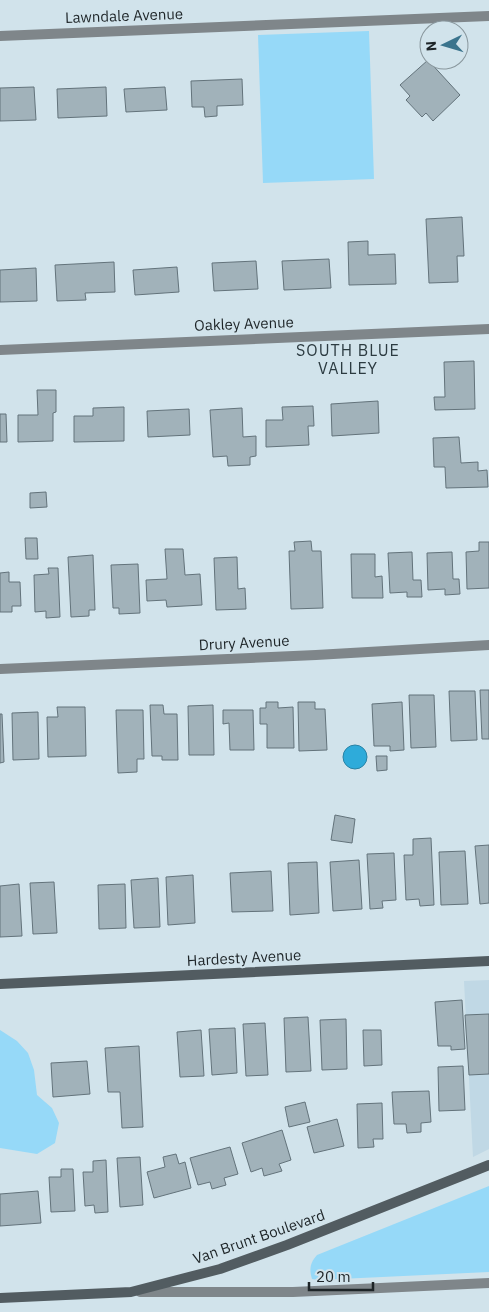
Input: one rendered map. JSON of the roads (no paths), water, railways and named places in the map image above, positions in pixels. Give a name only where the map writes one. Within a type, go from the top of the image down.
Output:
[{"type":"street","name":"Lawndale Avenue","points":[[0,36],[489,16]]},
{"type":"street","name":"Oakley Avenue","points":[[0,350],[489,329]]},
{"type":"street","name":"Drury Avenue","points":[[0,669],[306,656],[489,645]]},
{"type":"street","name":"Hardesty Avenue","points":[[0,984],[489,961]]},
{"type":"street","name":"Van Brunt Boulevard","points":[[0,1298],[131,1292],[220,1270],[489,1165]]},
{"type":"street","points":[[131,1292],[293,1292],[489,1283]]},
{"type":"district","name":"SOUTH BLUE VALLEY","points":[[348,359]]}]
